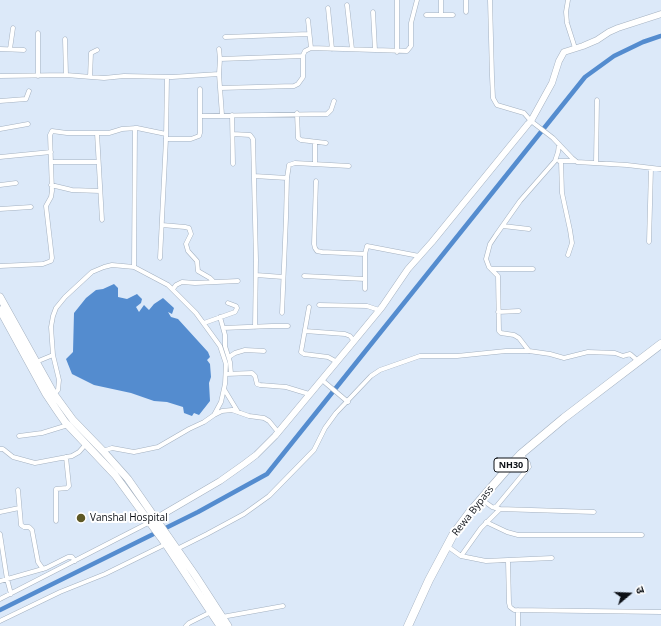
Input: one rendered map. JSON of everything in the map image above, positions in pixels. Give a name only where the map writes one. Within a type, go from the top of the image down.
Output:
[{"type":"highway","name":"Rewa Bypass","points":[[408,626],[446,546],[460,524],[480,499],[521,454],[564,418],[661,344]]},
{"type":"main road","points":[[0,297],[33,362],[46,394],[68,425],[115,475],[154,523]]},
{"type":"main road","points":[[0,310],[54,394],[73,420],[128,479],[154,523],[211,612],[219,621],[228,626]]},
{"type":"main road","points":[[167,542],[177,549],[219,621]]},
{"type":"street","points":[[397,0],[397,52]]},
{"type":"street","points":[[220,88],[294,86],[298,84],[303,77],[303,56],[305,51],[311,48],[397,52],[407,51],[411,46],[411,23],[416,0]]},
{"type":"street","points":[[441,0],[441,15]]},
{"type":"street","points":[[466,0],[466,12]]},
{"type":"street","points":[[490,0],[492,76],[495,103],[501,107],[524,112],[533,122],[553,138],[575,161]]},
{"type":"street","points":[[568,0],[566,12],[567,23],[575,48]]},
{"type":"street","points":[[347,5],[352,49]]},
{"type":"street","points":[[328,8],[332,49]]},
{"type":"street","points":[[373,12],[375,50]]},
{"type":"street","points":[[0,599],[154,523],[220,481],[256,454],[278,432],[323,381],[379,310],[408,269],[528,124],[533,122],[552,83],[561,55],[564,52],[597,40],[618,28],[661,14]]},
{"type":"street","points":[[426,15],[453,15]]},
{"type":"street","points":[[308,20],[311,48]]},
{"type":"street","points":[[10,49],[13,28]]},
{"type":"street","points":[[38,33],[38,76]]},
{"type":"street","points":[[225,37],[309,34]]},
{"type":"street","points":[[65,39],[66,75]]},
{"type":"street","points":[[0,49],[24,50]]},
{"type":"street","points":[[219,49],[222,115]]},
{"type":"street","points":[[90,77],[91,53],[97,50]]},
{"type":"street","points":[[220,59],[303,56]]},
{"type":"street","points":[[0,76],[66,75],[90,77],[167,77],[219,74]]},
{"type":"street","points":[[160,258],[166,139],[167,77]]},
{"type":"street","points":[[166,139],[191,139],[199,136],[200,90]]},
{"type":"street","points":[[0,101],[26,100],[29,91]]},
{"type":"street","points":[[596,163],[597,100]]},
{"type":"street","points":[[200,116],[330,112],[334,101]]},
{"type":"street","points":[[297,113],[298,138],[300,140],[326,143]]},
{"type":"street","points":[[232,115],[233,164]]},
{"type":"street","points":[[0,128],[28,124]]},
{"type":"street","points":[[0,266],[42,264],[51,261],[52,258],[46,206],[51,197],[50,135],[52,131],[68,133],[109,133],[122,129],[135,128],[166,134]]},
{"type":"street","points":[[134,267],[135,128]]},
{"type":"street","points":[[97,133],[102,220]]},
{"type":"street","points":[[233,134],[248,134],[252,136],[253,139],[256,275],[255,327]]},
{"type":"street","points":[[315,142],[315,164]]},
{"type":"street","points":[[529,351],[519,338],[514,335],[500,332],[498,328],[498,276],[486,262],[488,250],[493,239],[520,201],[555,161],[559,144]]},
{"type":"street","points":[[0,157],[51,152]]},
{"type":"street","points":[[555,161],[575,161],[661,169]]},
{"type":"street","points":[[561,161],[562,193],[572,242],[568,255]]},
{"type":"street","points":[[51,162],[98,162]]},
{"type":"street","points":[[282,313],[288,165],[291,163],[348,166]]},
{"type":"street","points":[[649,242],[651,168]]},
{"type":"street","points":[[254,176],[287,178]]},
{"type":"street","points":[[316,181],[314,244],[317,251],[365,254]]},
{"type":"street","points":[[0,185],[16,183]]},
{"type":"street","points":[[51,185],[72,190],[100,191]]},
{"type":"street","points":[[0,209],[31,207]]},
{"type":"street","points":[[162,225],[189,228],[191,234],[186,244],[188,251],[197,261],[198,271],[214,282]]},
{"type":"street","points":[[503,226],[529,229]]},
{"type":"street","points":[[365,288],[365,254],[366,248],[369,246],[419,256]]},
{"type":"street","points":[[54,394],[58,390],[59,380],[53,355],[51,327],[56,308],[65,297],[92,272],[104,267],[122,265],[134,267],[156,278],[173,289],[183,298],[204,323],[220,346],[228,374]]},
{"type":"street","points":[[491,269],[533,269]]},
{"type":"street","points":[[256,275],[283,277]]},
{"type":"street","points":[[304,276],[365,279]]},
{"type":"street","points":[[173,289],[176,285],[182,282],[238,281]]},
{"type":"street","points":[[204,323],[235,312],[236,306],[228,303]]},
{"type":"street","points":[[319,305],[367,306],[379,310]]},
{"type":"street","points":[[309,307],[301,349],[302,353],[328,357],[337,362]]},
{"type":"street","points":[[498,312],[519,311]]},
{"type":"street","points":[[214,415],[221,402],[230,362],[225,346],[225,335],[220,318]]},
{"type":"street","points":[[223,328],[288,326]]},
{"type":"street","points":[[305,331],[345,334],[350,336],[354,341]]},
{"type":"street","points":[[229,357],[244,350],[264,351]]},
{"type":"street","points":[[177,549],[231,520],[269,496],[310,455],[328,424],[375,373],[416,357],[457,356],[506,351],[529,351],[564,358],[588,352],[615,353],[623,356],[630,354],[638,361]]},
{"type":"street","points":[[33,362],[53,355]]},
{"type":"street","points":[[228,374],[252,373],[255,376],[257,384],[286,387],[310,394]]},
{"type":"street","points":[[323,381],[348,402]]},
{"type":"street","points":[[224,389],[238,412]]},
{"type":"street","points":[[103,451],[112,448],[134,452],[158,447],[214,415],[226,410],[264,418],[269,421],[278,432]]},
{"type":"street","points":[[19,436],[52,430],[68,425]]},
{"type":"street","points":[[0,449],[4,450],[10,456],[31,463],[66,457],[79,452],[87,444]]},
{"type":"street","points":[[495,508],[529,467],[521,454]]},
{"type":"street","points":[[56,521],[56,489],[67,488],[69,486],[66,457]]},
{"type":"street","points":[[18,490],[18,508],[21,525],[31,528],[38,560],[43,569]]},
{"type":"street","points":[[480,499],[495,508],[500,509],[594,512]]},
{"type":"street","points":[[0,512],[18,508]]},
{"type":"street","points":[[461,556],[472,538],[500,509]]},
{"type":"street","points":[[486,522],[507,532],[518,534],[642,535]]},
{"type":"street","points":[[0,534],[7,579],[11,594]]},
{"type":"street","points":[[0,621],[60,592],[105,574],[167,542]]},
{"type":"street","points":[[446,546],[461,556],[486,562],[552,558]]},
{"type":"street","points":[[0,581],[43,569],[68,557],[72,557],[75,561]]},
{"type":"street","points":[[508,561],[509,602],[512,609],[661,612]]},
{"type":"street","points":[[219,621],[283,606]]},
{"type":"street","points":[[518,610],[518,626]]},
{"type":"street","points":[[186,626],[189,622],[211,612]]},
{"type":"water","points":[[114,284],[118,288],[118,297],[127,299],[137,294],[142,299],[141,303],[136,307],[139,312],[144,305],[149,310],[154,304],[163,298],[174,308],[172,314],[168,312],[171,317],[178,319],[208,352],[210,357],[207,360],[210,364],[211,377],[209,383],[210,401],[199,415],[194,413],[192,416],[184,413],[183,407],[167,402],[154,401],[131,393],[94,385],[72,374],[66,359],[73,352],[74,313],[86,298],[96,290],[103,289]]},
{"type":"waterway","points":[[0,610],[198,512],[267,474],[585,77],[614,56],[643,42],[661,36]]},
{"type":"place","name":"Vanshal Hospital","points":[[81,518]]}]
